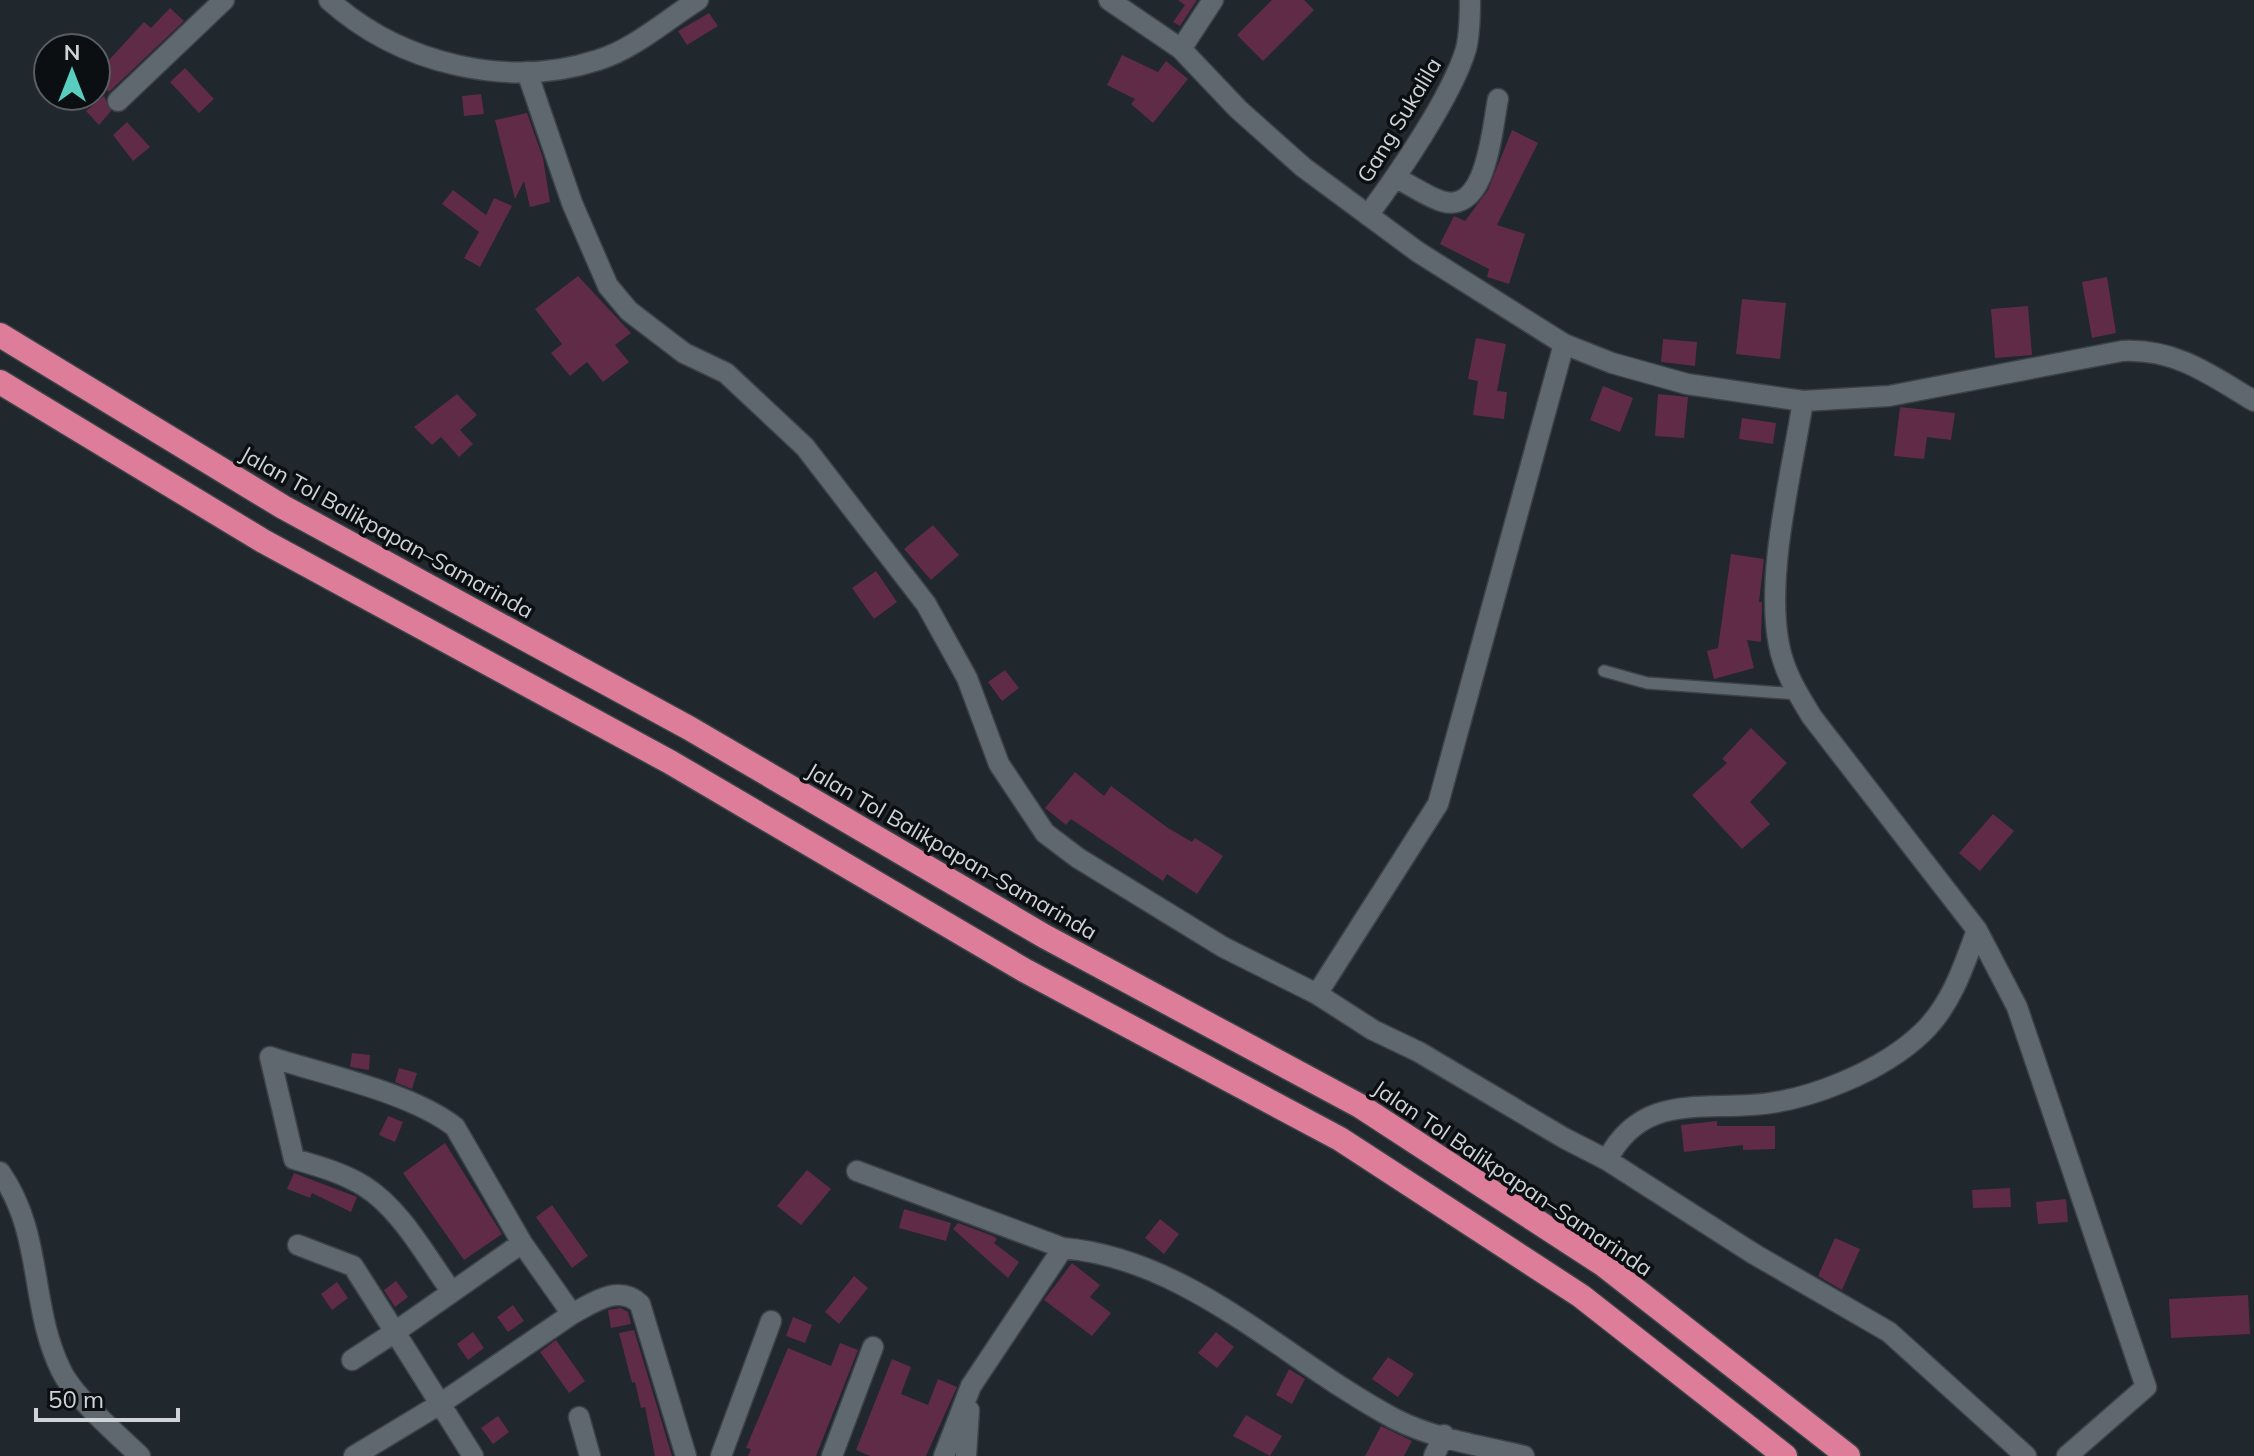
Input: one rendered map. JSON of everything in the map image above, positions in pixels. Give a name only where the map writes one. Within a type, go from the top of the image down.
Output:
[{"type":"highway","name":"Jalan Tol Balikpapan–Samarinda","points":[[0,335],[283,507],[689,728],[1044,936],[1360,1106],[1604,1265],[1848,1456]]},
{"type":"highway","points":[[0,382],[263,541],[670,762],[1024,970],[1340,1139],[1581,1296],[1785,1456]]},
{"type":"street","points":[[118,101],[224,0]]},
{"type":"street","points":[[329,0],[397,48],[449,63],[527,72],[566,69],[601,60],[671,9],[698,0]]},
{"type":"street","points":[[1109,0],[1181,49],[1281,148],[1418,252],[1564,344],[1612,363],[1687,384],[1803,401],[1889,396],[2139,350],[2169,354],[2198,367],[2254,401]]},
{"type":"street","points":[[1181,49],[1213,0]]},
{"type":"street","name":"Gang Sukalila","points":[[1368,215],[1396,178],[1458,70],[1466,49],[1470,0]]},
{"type":"street","points":[[527,72],[572,203],[608,286],[629,311],[684,353],[726,373],[814,459],[926,604],[967,678],[999,764],[1045,833],[1078,858],[1223,947],[1317,994],[1373,1030],[1419,1052],[1607,1160],[1754,1254],[1889,1332],[2026,1456]]},
{"type":"street","points":[[1396,178],[1443,202],[1458,202],[1470,196],[1480,183],[1498,99]]},
{"type":"street","points":[[1317,994],[1438,804],[1564,344]]},
{"type":"street","points":[[1803,401],[1782,531],[1775,614],[1779,646],[1789,679],[1867,790],[1977,930],[2017,1007],[2146,1387],[2067,1456]]},
{"type":"street","points":[[1607,1160],[1616,1143],[1648,1119],[1674,1107],[1753,1105],[1832,1086],[1881,1064],[1925,1031],[1957,984],[1977,930]]},
{"type":"street","points":[[452,1292],[394,1212],[380,1199],[340,1174],[294,1159],[270,1057],[409,1103],[445,1119],[455,1127],[522,1243],[572,1314]]},
{"type":"street","points":[[857,1171],[1063,1248],[1088,1250],[1133,1264],[1184,1286],[1398,1420],[1524,1456]]},
{"type":"street","points":[[0,1172],[18,1199],[35,1264],[44,1319],[62,1372],[140,1456]]},
{"type":"street","points":[[352,1360],[522,1243]]},
{"type":"street","points":[[298,1245],[353,1266],[473,1456]]},
{"type":"street","points":[[944,1456],[971,1386],[1063,1248]]},
{"type":"street","points":[[354,1456],[440,1404],[572,1314],[620,1294],[631,1296],[640,1304],[686,1456]]},
{"type":"street","points":[[721,1456],[771,1321]]},
{"type":"street","points":[[832,1456],[873,1347]]},
{"type":"street","points":[[966,1456],[971,1386]]},
{"type":"street","points":[[579,1417],[590,1456]]},
{"type":"street","points":[[1434,1456],[1444,1435]]},
{"type":"lane","points":[[1604,671],[1647,683],[1798,694]]},
{"type":"building","points":[[1178,0],[1197,0],[1180,26],[1173,22],[1185,5]]},
{"type":"building","points":[[1272,0],[1304,0],[1314,10],[1263,61],[1237,35]]},
{"type":"building","points":[[170,8],[184,21],[112,89],[112,57],[144,22],[151,28]]},
{"type":"building","points":[[709,13],[718,26],[687,45],[678,31]]},
{"type":"building","points":[[1122,55],[1158,72],[1166,61],[1188,79],[1153,123],[1131,104],[1135,99],[1107,85]]},
{"type":"building","points":[[185,68],[214,99],[199,113],[170,82]]},
{"type":"building","points":[[481,94],[484,114],[464,116],[462,96]]},
{"type":"building","points":[[87,112],[110,112],[99,125]]},
{"type":"building","points":[[527,113],[543,158],[550,202],[530,207],[524,181],[515,199],[495,120]]},
{"type":"building","points":[[127,122],[150,147],[133,161],[113,135]]},
{"type":"building","points":[[1512,130],[1538,143],[1497,225],[1525,234],[1509,284],[1487,277],[1489,269],[1440,244],[1454,216],[1465,221],[1488,190]]},
{"type":"building","points":[[453,190],[486,215],[494,198],[512,206],[480,267],[464,258],[479,232],[442,204]]},
{"type":"building","points":[[578,276],[631,333],[615,345],[629,362],[603,382],[587,362],[570,376],[551,353],[562,344],[535,309]]},
{"type":"building","points":[[2107,277],[2116,333],[2092,338],[2082,282]]},
{"type":"building","points":[[1742,299],[1786,303],[1780,359],[1736,354]]},
{"type":"building","points":[[2028,306],[2032,355],[1995,358],[1991,309]]},
{"type":"building","points":[[1476,338],[1506,344],[1497,391],[1507,392],[1504,419],[1473,415],[1478,381],[1468,379]]},
{"type":"building","points":[[1663,339],[1697,342],[1695,366],[1661,362]]},
{"type":"building","points":[[1603,386],[1633,398],[1620,432],[1590,420]]},
{"type":"building","points":[[457,394],[477,415],[460,430],[473,444],[459,457],[441,437],[432,445],[414,427]]},
{"type":"building","points":[[1658,394],[1688,397],[1684,438],[1655,436]]},
{"type":"building","points":[[1900,407],[1955,413],[1951,440],[1927,437],[1924,459],[1894,456]]},
{"type":"building","points":[[1742,418],[1776,423],[1773,444],[1739,439]]},
{"type":"building","points":[[933,525],[959,555],[931,580],[904,549]]},
{"type":"building","points":[[1731,554],[1764,559],[1759,602],[1762,602],[1761,642],[1747,640],[1754,668],[1714,679],[1707,651],[1718,648]]},
{"type":"building","points":[[876,571],[897,602],[874,619],[852,588]]},
{"type":"building","points":[[1005,670],[1019,688],[1002,701],[988,682]]},
{"type":"building","points":[[1751,728],[1787,763],[1750,802],[1770,824],[1742,849],[1692,795],[1727,763],[1722,759]]},
{"type":"building","points":[[1075,772],[1104,796],[1111,786],[1168,828],[1192,842],[1195,838],[1223,856],[1197,894],[1167,874],[1163,881],[1071,819],[1066,825],[1045,808]]},
{"type":"building","points":[[1993,814],[2014,831],[1980,871],[1959,853]]},
{"type":"building","points":[[352,1053],[370,1055],[369,1070],[350,1067]]},
{"type":"building","points":[[399,1068],[417,1073],[412,1089],[395,1082]]},
{"type":"building","points":[[388,1116],[403,1122],[395,1142],[379,1135]]},
{"type":"building","points":[[1717,1121],[1717,1126],[1775,1126],[1775,1149],[1743,1150],[1743,1145],[1684,1152],[1681,1125]]},
{"type":"building","points":[[445,1143],[502,1234],[464,1260],[403,1173]]},
{"type":"building","points":[[807,1170],[831,1189],[801,1225],[777,1206]]},
{"type":"building","points":[[294,1173],[357,1197],[351,1212],[312,1193],[310,1198],[287,1189]]},
{"type":"building","points":[[2010,1188],[2011,1207],[1973,1208],[1972,1190]]},
{"type":"building","points":[[2066,1199],[2068,1222],[2038,1224],[2036,1202]]},
{"type":"building","points":[[552,1205],[588,1256],[572,1268],[536,1217]]},
{"type":"building","points":[[904,1209],[951,1223],[946,1241],[899,1228]]},
{"type":"building","points":[[1160,1219],[1179,1234],[1164,1254],[1145,1238]]},
{"type":"building","points":[[958,1223],[993,1236],[997,1239],[994,1243],[1019,1262],[1008,1278],[953,1229]]},
{"type":"building","points":[[1835,1238],[1860,1249],[1842,1290],[1818,1276]]},
{"type":"building","points":[[1072,1263],[1100,1285],[1090,1297],[1111,1313],[1092,1336],[1044,1300]]},
{"type":"building","points":[[854,1276],[868,1288],[839,1324],[825,1312]]},
{"type":"building","points":[[396,1281],[408,1297],[395,1307],[384,1290]]},
{"type":"building","points":[[337,1282],[348,1298],[332,1310],[321,1294]]},
{"type":"building","points":[[2248,1295],[2250,1334],[2171,1338],[2169,1299]]},
{"type":"building","points":[[513,1305],[524,1321],[508,1332],[497,1317]]},
{"type":"building","points":[[621,1308],[628,1312],[631,1324],[611,1328],[608,1310]]},
{"type":"building","points":[[793,1317],[812,1325],[805,1343],[786,1336]]},
{"type":"building","points":[[634,1330],[672,1456],[655,1456],[645,1407],[641,1408],[635,1382],[632,1383],[619,1333]]},
{"type":"building","points":[[473,1332],[484,1348],[468,1360],[457,1344]]},
{"type":"building","points":[[1216,1332],[1234,1347],[1217,1368],[1198,1353]]},
{"type":"building","points":[[556,1340],[585,1381],[569,1393],[540,1352]]},
{"type":"building","points":[[840,1343],[858,1350],[816,1456],[748,1456],[751,1449],[746,1448],[788,1348],[831,1366]]},
{"type":"building","points":[[1388,1357],[1414,1374],[1398,1397],[1372,1379]]},
{"type":"building","points":[[892,1359],[911,1367],[901,1394],[928,1405],[938,1379],[957,1387],[926,1456],[870,1456],[856,1450]]},
{"type":"building","points":[[1289,1369],[1305,1379],[1292,1404],[1276,1395]]},
{"type":"building","points":[[1246,1415],[1282,1436],[1270,1456],[1233,1436]]},
{"type":"building","points":[[498,1416],[509,1432],[493,1444],[481,1428]]},
{"type":"building","points":[[1381,1426],[1412,1441],[1404,1456],[1365,1456]]}]
